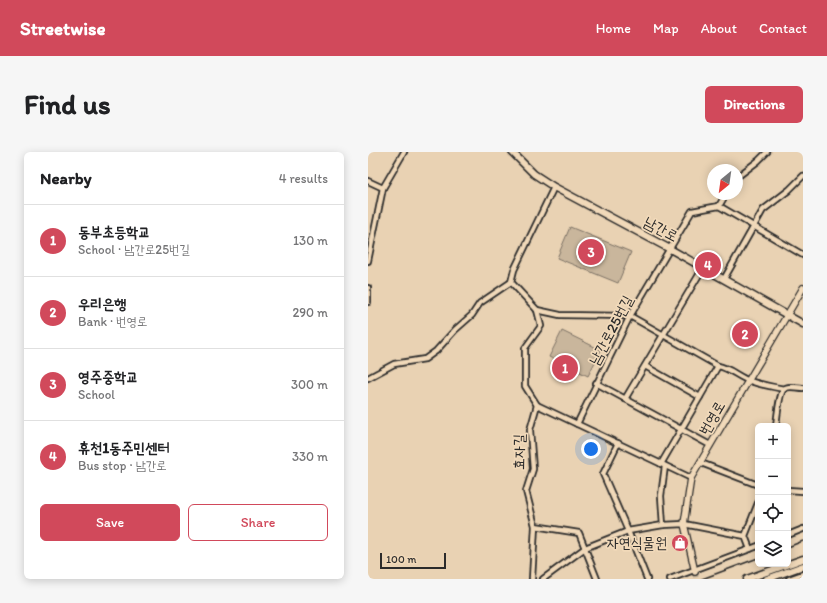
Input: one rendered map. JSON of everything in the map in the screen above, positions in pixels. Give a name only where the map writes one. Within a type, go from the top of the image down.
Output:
[{"type":"main road","name":"남간로","points":[[512,152],[534,174],[554,187],[670,249],[803,324]]},
{"type":"main road","points":[[748,579],[803,559]]},
{"type":"main road","points":[[767,579],[803,566]]},
{"type":"street","points":[[368,261],[383,188],[404,152]]},
{"type":"street","points":[[743,172],[767,152]]},
{"type":"street","points":[[724,279],[763,210],[789,190],[803,176]]},
{"type":"street","points":[[368,181],[383,188]]},
{"type":"street","points":[[368,378],[394,364],[425,359],[436,351],[455,330],[472,315],[480,303],[511,282],[514,270],[554,187]]},
{"type":"street","points":[[722,200],[719,206],[803,255]]},
{"type":"street","name":"남간로25번길","points":[[577,424],[630,316],[692,211],[719,206]]},
{"type":"street","points":[[626,399],[703,268]]},
{"type":"street","points":[[511,282],[537,310],[542,326],[525,348],[525,386],[537,405],[691,478]]},
{"type":"street","points":[[368,288],[368,302]]},
{"type":"street","name":"번영로","points":[[695,571],[684,524],[691,478],[803,288]]},
{"type":"street","points":[[537,310],[560,315],[630,316],[718,366],[725,367],[748,381],[784,389],[788,387],[803,388]]},
{"type":"street","points":[[645,366],[700,397]]},
{"type":"street","points":[[664,525],[661,496],[663,465],[718,366]]},
{"type":"street","points":[[596,383],[710,445]]},
{"type":"street","points":[[776,423],[782,392],[784,389]]},
{"type":"street","name":"효자길","points":[[532,579],[535,526],[526,491],[533,469],[530,430],[537,405]]},
{"type":"street","points":[[618,444],[603,474],[628,531],[646,579]]},
{"type":"street","points":[[700,463],[755,485]]},
{"type":"street","points":[[791,490],[803,491]]},
{"type":"street","points":[[750,549],[745,536],[755,511]]},
{"type":"street","points":[[543,579],[585,548],[628,531],[664,525],[684,524],[745,536]]},
{"type":"street","points":[[535,526],[579,533],[597,579]]},
{"type":"street","points":[[791,534],[803,529]]},
{"type":"street","points":[[670,579],[695,571],[755,547]]},
{"type":"street","points":[[551,573],[553,579]]},
{"type":"street","points":[[789,579],[803,574]]},
{"type":"shaded area","points":[[570,227],[631,252],[618,283],[557,258]]},
{"type":"shaded area","points":[[562,331],[601,350],[588,376],[549,357]]},
{"type":"tunnel","points":[[695,572],[696,579]]},
{"type":"railway","points":[[791,546],[803,541]]},
{"type":"railway","points":[[702,579],[755,559]]},
{"type":"place","name":"영주중학교","points":[[591,252]]},
{"type":"place","name":"휴천1동주민센터","points":[[708,265]]},
{"type":"place","name":"우리은행","points":[[745,334]]},
{"type":"place","name":"동부초등학교","points":[[565,368]]},
{"type":"place","name":"자연식물원","points":[[680,543]]}]
